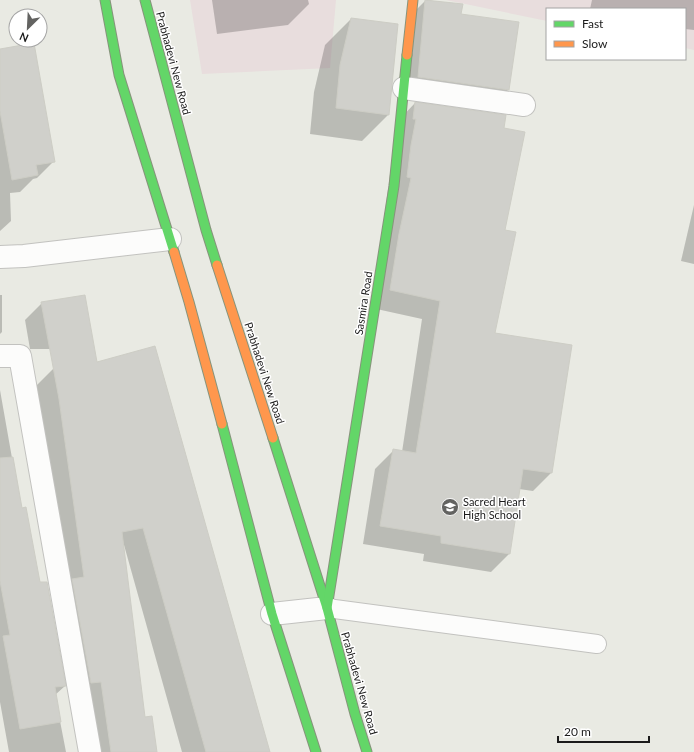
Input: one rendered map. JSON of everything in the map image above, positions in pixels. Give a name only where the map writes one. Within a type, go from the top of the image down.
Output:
[{"type":"main road","points":[[105,0],[119,75],[189,302],[272,614],[316,752]]},
{"type":"main road","name":"Prabhadevi New Road","points":[[145,0],[206,230],[327,608],[355,714],[368,752]]},
{"type":"main road","name":"Sasmira Road","points":[[327,608],[394,186],[413,0]]},
{"type":"street","points":[[404,88],[524,105]]},
{"type":"street","points":[[0,257],[24,256],[170,239]]},
{"type":"street","points":[[0,356],[20,356],[90,752]]},
{"type":"street","points":[[272,614],[327,608]]},
{"type":"lane","points":[[327,608],[597,644]]},
{"type":"shaded area","points":[[190,0],[336,0],[330,68],[202,74]]},
{"type":"shaded area","points":[[446,0],[694,0],[694,50],[686,48],[686,8],[546,8],[546,21]]},
{"type":"building","points":[[425,0],[463,4],[461,14],[519,22],[509,90],[418,77]]},
{"type":"building","points":[[351,18],[398,24],[389,115],[336,108],[340,65]]},
{"type":"building","points":[[35,48],[55,162],[36,165],[38,175],[12,180],[0,111],[0,49]]},
{"type":"building","points":[[415,102],[506,115],[504,128],[525,132],[505,230],[516,232],[495,333],[572,345],[552,473],[523,469],[510,554],[441,543],[441,536],[380,526],[393,449],[416,453],[440,301],[390,290],[399,234],[411,178],[407,177],[416,119],[413,119]]},
{"type":"building","points":[[85,295],[97,362],[155,346],[270,752],[206,752],[143,528],[122,532],[145,717],[152,716],[157,752],[111,752],[101,682],[91,683],[72,579],[84,577],[59,399],[41,302]]},
{"type":"building","points":[[13,457],[22,508],[26,507],[40,582],[47,582],[66,686],[55,687],[61,722],[20,729],[3,636],[10,635],[0,581],[0,458]]},
{"type":"traffic: fast","points":[[105,0],[119,75],[174,252]]},
{"type":"traffic: fast","points":[[145,0],[206,230],[217,265]]},
{"type":"traffic: fast","points":[[327,608],[394,186],[407,55]]},
{"type":"traffic: fast","points":[[222,424],[272,614],[316,752]]},
{"type":"traffic: fast","points":[[273,438],[327,608],[355,714],[367,752]]},
{"type":"traffic: slow","points":[[407,55],[413,0]]},
{"type":"traffic: slow","points":[[174,252],[222,424]]},
{"type":"traffic: slow","points":[[217,265],[273,438]]},
{"type":"place","name":"Sacred Heart High School","points":[[450,507]]}]
